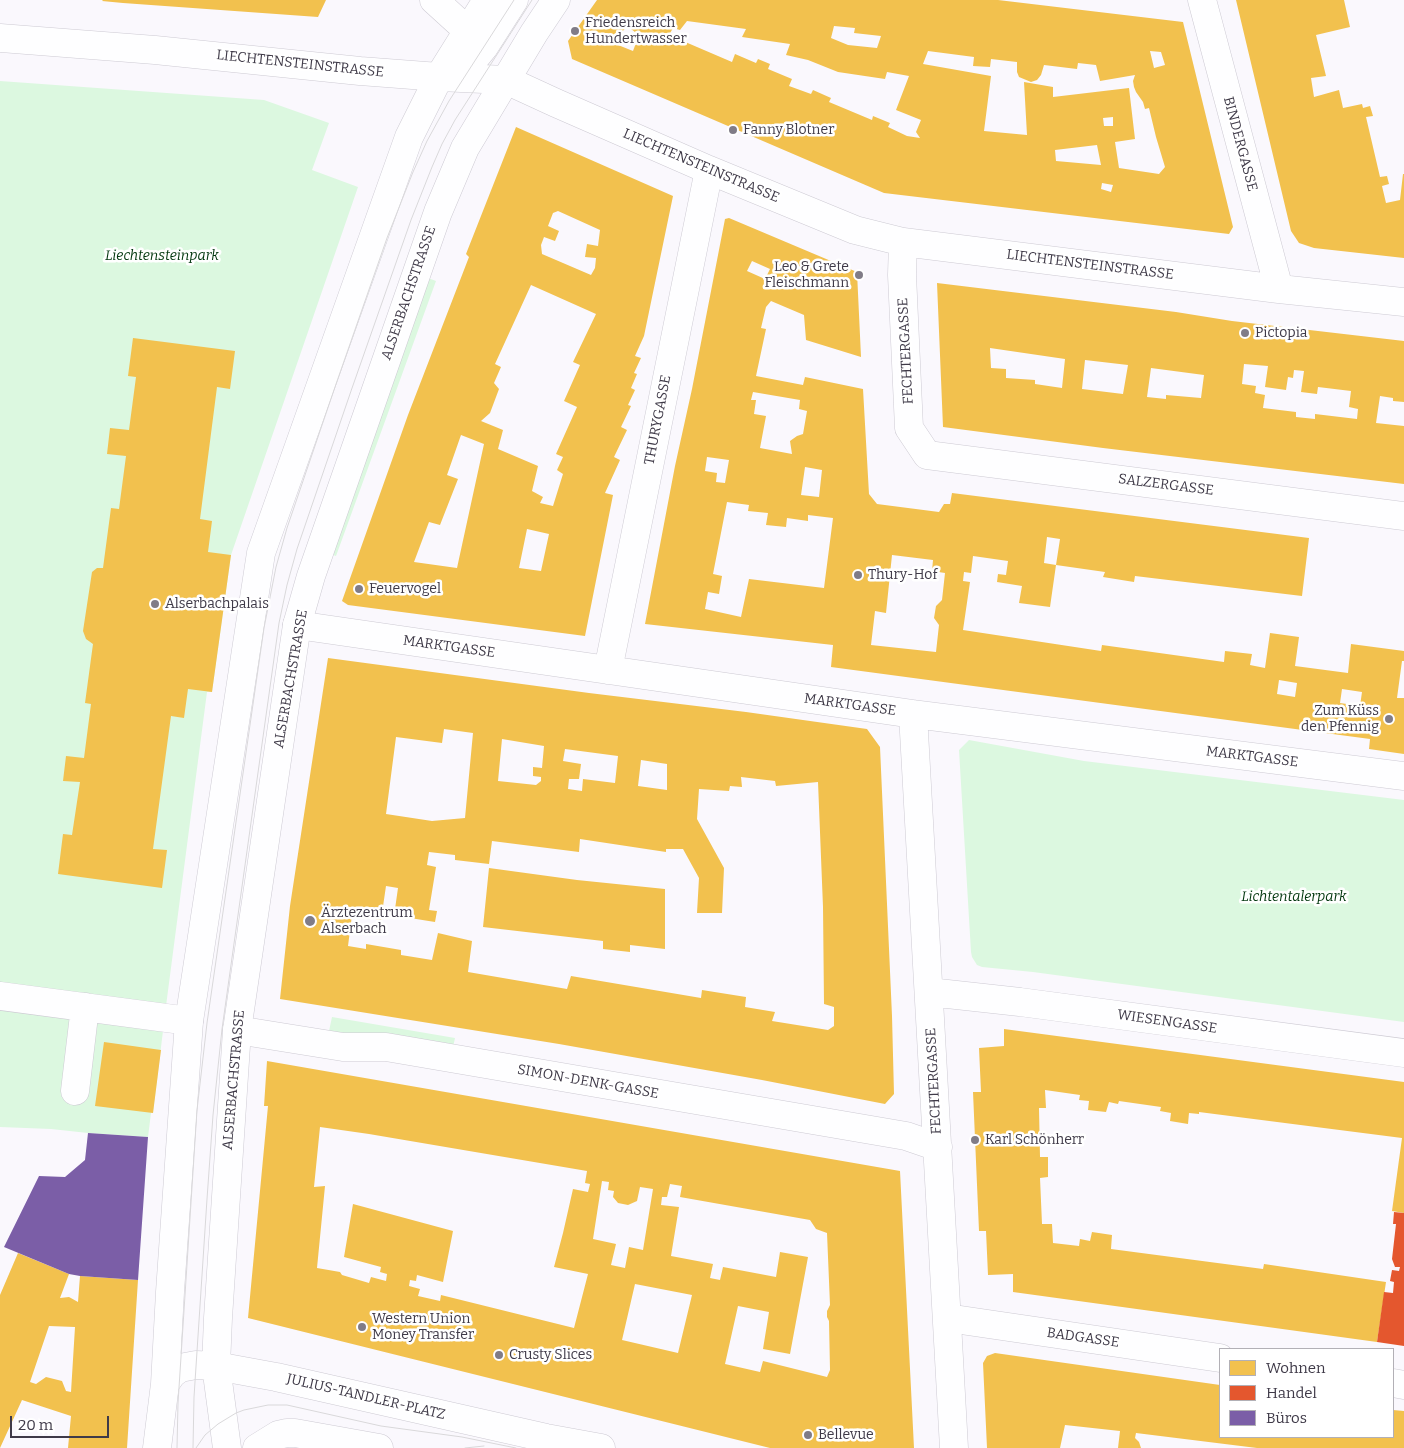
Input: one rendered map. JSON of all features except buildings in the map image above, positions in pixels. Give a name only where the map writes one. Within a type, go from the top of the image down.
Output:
[{"type":"street","points":[[434,0],[476,39],[506,80]]},
{"type":"street","points":[[476,39],[487,0]]},
{"type":"street","points":[[157,1448],[165,1384],[168,1314],[189,1021],[261,553],[409,137],[439,77],[514,0]]},
{"type":"street","name":"ALSERBACHSTRASSE","points":[[216,1366],[237,1030],[297,625],[311,576],[438,212],[465,148],[556,0]]},
{"type":"street","name":"BINDERGASSE","points":[[1202,0],[1278,289]]},
{"type":"street","name":"LIECHTENSTEINSTRASSE","points":[[0,38],[145,49],[360,71],[506,80],[709,170],[855,230],[903,242],[1278,289],[1404,302]]},
{"type":"street","name":"THURYGASSE","points":[[608,670],[709,170]]},
{"type":"street","name":"FECHTERGASSE","points":[[903,242],[902,275],[909,428],[927,455]]},
{"type":"street","name":"SALZERGASSE","points":[[927,455],[1404,516]]},
{"type":"street","name":"MARKTGASSE","points":[[297,625],[914,714],[1404,776]]},
{"type":"street","name":"FECHTERGASSE","points":[[914,714],[954,1448]]},
{"type":"street","name":"WIESENGASSE","points":[[929,992],[1404,1053]]},
{"type":"street","points":[[0,996],[189,1021]]},
{"type":"street","points":[[75,1091],[85,1007]]},
{"type":"street","name":"SIMON-DENK-GASSE","points":[[237,1030],[343,1047],[386,1047],[906,1136],[938,1147]]},
{"type":"street","name":"BADGASSE","points":[[947,1318],[1219,1358]]},
{"type":"street","name":"JULIUS-TANDLER-PLATZ","points":[[165,1384],[172,1374],[180,1368],[196,1365],[216,1366],[276,1377],[546,1438],[602,1448]]},
{"type":"street","points":[[216,1366],[227,1448]]},
{"type":"street","points":[[257,1448],[270,1439],[287,1433],[306,1434],[379,1448]]},
{"type":"green space","name":"Liechtensteinpark","points":[[0,81],[264,100],[329,123],[312,170],[358,187],[231,555],[212,692],[207,692],[153,1113],[151,1113],[148,1137],[0,1127]]},
{"type":"green space","points":[[428,278],[436,281],[336,556],[328,553]]},
{"type":"green space","name":"Lichtentalerpark","points":[[969,740],[1084,761],[1404,800],[1404,1022],[977,965],[971,952],[959,750]]},
{"type":"green space","points":[[332,1017],[455,1038],[453,1047],[347,1035],[329,1031]]},
{"type":"tram line","points":[[177,1448],[178,1403],[197,1110],[207,1023],[264,628],[276,567],[287,528],[335,387],[387,238],[413,172],[427,141],[449,101],[514,0]]},
{"type":"tram line","points":[[193,1448],[194,1397],[207,1199],[222,1029],[279,623],[287,585],[297,549],[351,391],[411,220],[432,167],[455,120],[532,0]]},
{"type":"tram line","points":[[196,1448],[205,1435],[236,1413],[268,1405],[287,1405],[381,1426],[462,1437],[516,1448]]},
{"type":"tram line","points":[[465,1448],[484,1446]]},
{"type":"place","name":"Friedensreich Hundertwasser","points":[[575,31]]},
{"type":"place","name":"Fanny Blotner","points":[[733,130]]},
{"type":"place","name":"Leo & Grete Fleischmann","points":[[859,275]]},
{"type":"place","name":"Pictopia","points":[[1245,333]]},
{"type":"place","name":"Thury-Hof","points":[[858,575]]},
{"type":"place","name":"Feuervogel","points":[[359,589]]},
{"type":"place","name":"Alserbachpalais","points":[[155,604]]},
{"type":"place","name":"Zum Küss den Pfennig","points":[[1389,719]]},
{"type":"place","name":"Ärztezentrum Alserbach","points":[[310,921]]},
{"type":"place","name":"Karl Schönherr","points":[[975,1140]]},
{"type":"place","name":"Western Union Money Transfer","points":[[362,1327]]},
{"type":"place","name":"Crusty Slices","points":[[499,1355]]},
{"type":"place","name":"Bellevue","points":[[808,1435]]}]
